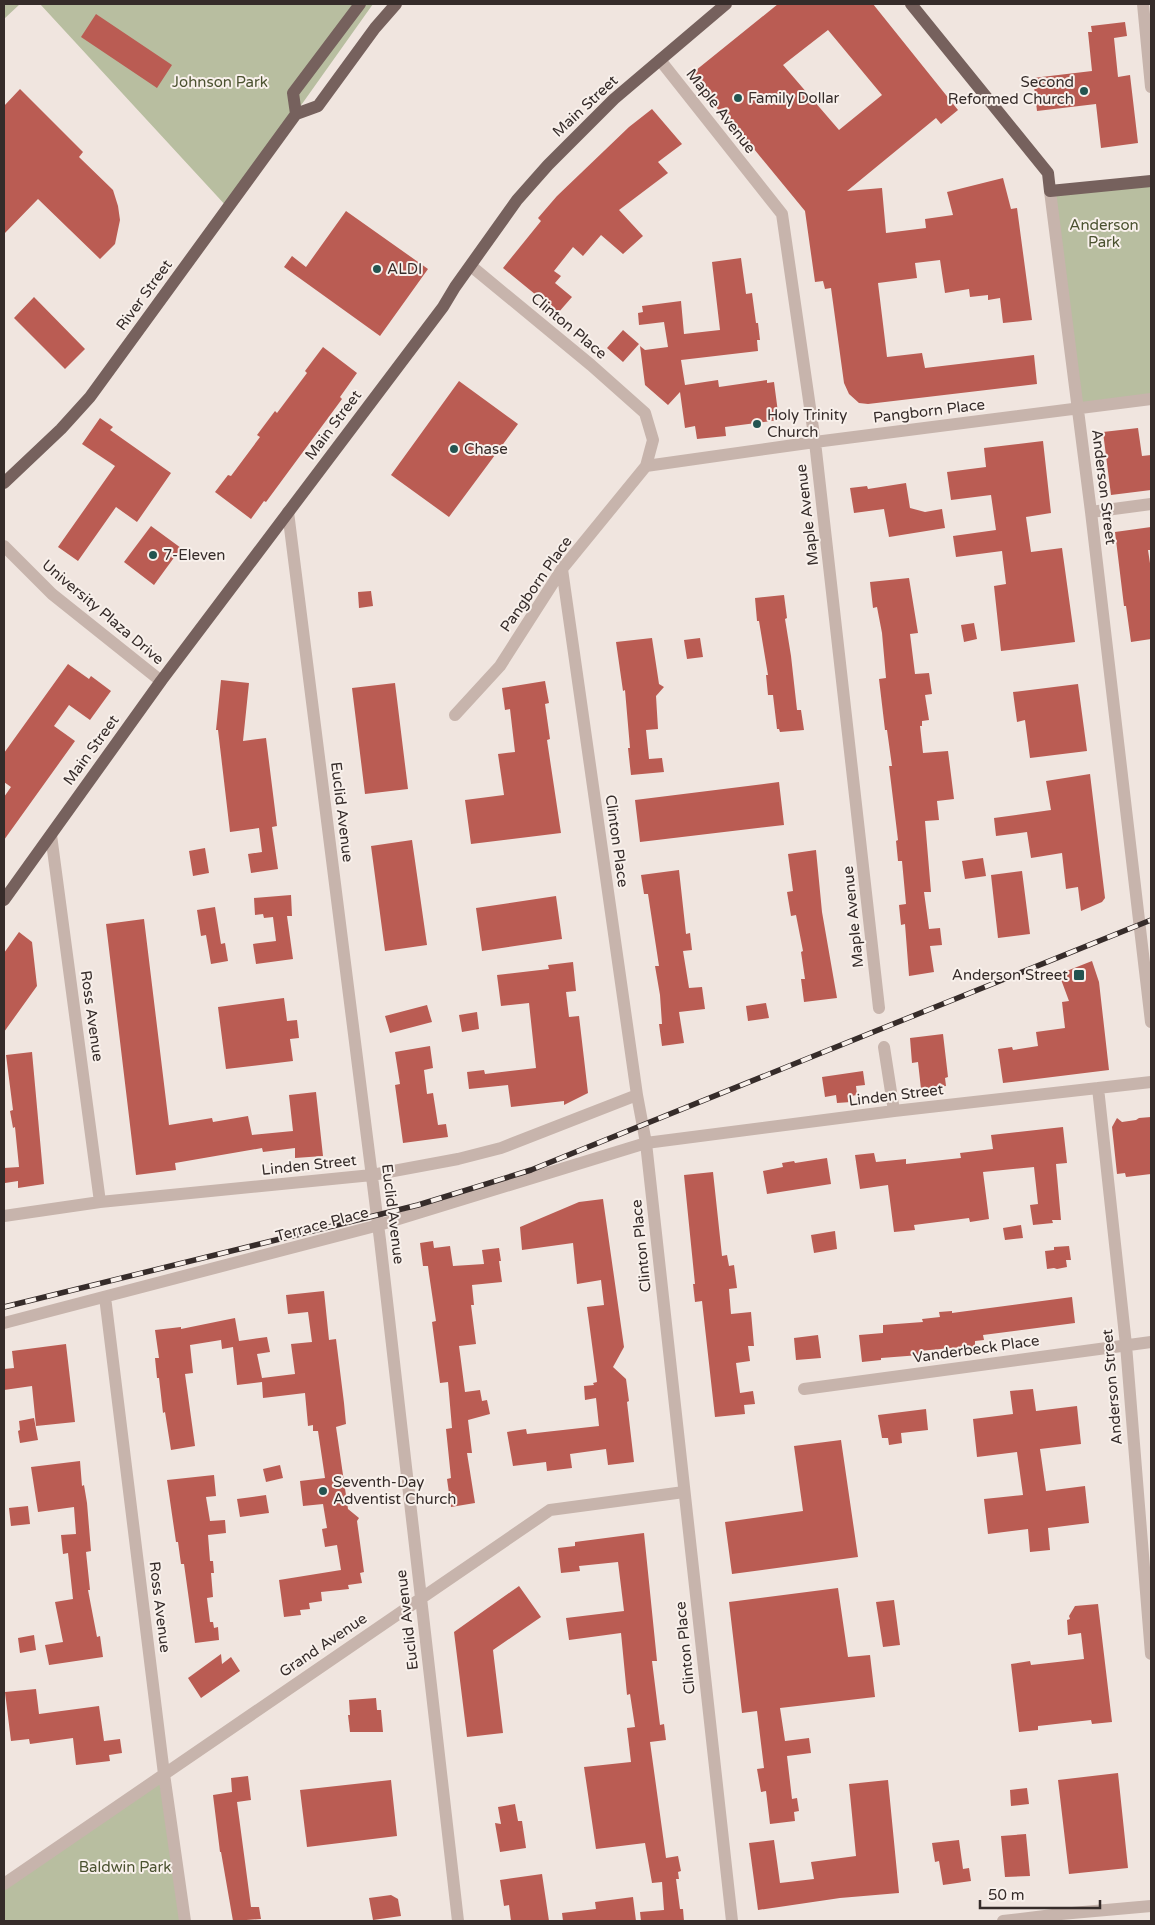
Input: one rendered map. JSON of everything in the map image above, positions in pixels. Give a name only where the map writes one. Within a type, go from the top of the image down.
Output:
[{"type":"main road","points":[[360,4],[293,93],[296,114],[318,106],[375,28],[396,4]]},
{"type":"main road","name":"Main Street","points":[[4,900],[161,681],[442,307],[517,200],[548,165],[614,100],[726,4]]},
{"type":"main road","name":"Anderson Street","points":[[911,4],[1048,173],[1050,191]]},
{"type":"main road","name":"River Street","points":[[4,483],[61,429],[90,397],[296,114]]},
{"type":"main road","points":[[1050,191],[1151,181]]},
{"type":"street","points":[[1144,4],[1151,87]]},
{"type":"street","name":"Maple Avenue","points":[[660,60],[782,214],[815,442],[879,1008]]},
{"type":"street","name":"Anderson Street","points":[[1050,191],[1091,512],[1151,1022]]},
{"type":"street","name":"Clinton Place","points":[[471,266],[591,365],[645,413]]},
{"type":"street","name":"Pangborn Place","points":[[646,466],[815,442],[1151,399]]},
{"type":"street","name":"Pangborn Place","points":[[455,715],[500,666],[562,570],[646,466],[653,440],[645,413]]},
{"type":"street","points":[[1091,512],[1151,504]]},
{"type":"street","name":"Euclid Avenue","points":[[288,512],[372,1175],[458,1921]]},
{"type":"street","name":"University Plaza Drive","points":[[4,546],[52,594],[161,681]]},
{"type":"street","name":"Clinton Place","points":[[562,570],[637,1095],[646,1143],[732,1921]]},
{"type":"street","name":"Ross Avenue","points":[[50,835],[100,1202]]},
{"type":"street","points":[[884,1047],[894,1112]]},
{"type":"street","name":"Linden Street","points":[[646,1143],[1151,1082]]},
{"type":"street","name":"Anderson Street","points":[[1098,1088],[1126,1345],[1151,1654]]},
{"type":"street","name":"Linden Street","points":[[4,1216],[100,1202],[372,1175],[458,1159],[501,1148],[637,1095]]},
{"type":"street","name":"Terrace Place","points":[[4,1323],[378,1225],[646,1143]]},
{"type":"street","name":"Ross Avenue","points":[[105,1297],[164,1774],[185,1921]]},
{"type":"street","name":"Vanderbeck Place","points":[[804,1390],[1151,1342]]},
{"type":"street","name":"Grand Avenue","points":[[4,1884],[550,1510],[684,1492]]},
{"type":"street","points":[[1003,1921],[1151,1906]]},
{"type":"green space","points":[[4,4],[20,4],[4,19]]},
{"type":"green space","name":"Johnson Park","points":[[40,4],[373,4],[228,208]]},
{"type":"green space","name":"Anderson Park","points":[[1151,181],[1151,399],[1078,408],[1050,191]]},
{"type":"green space","name":"Baldwin Park","points":[[164,1774],[189,1921],[4,1921],[4,1884]]},
{"type":"building","points":[[778,4],[873,4],[958,110],[941,124],[936,118],[847,191],[882,188],[886,233],[926,228],[925,219],[953,215],[947,192],[1003,178],[1011,209],[1017,208],[1032,320],[1003,323],[1000,298],[988,300],[988,295],[970,297],[969,289],[945,293],[940,260],[915,263],[917,278],[878,283],[887,357],[922,353],[925,368],[1034,355],[1037,384],[868,404],[859,403],[849,394],[844,383],[831,288],[825,289],[823,281],[815,282],[805,211],[754,149],[752,151],[690,75]],"holes":[[[828,30],[882,95],[839,130],[783,65]]]},
{"type":"building","points":[[96,14],[172,65],[157,88],[81,37]]},
{"type":"building","name":"Second Reformed Church","points":[[1125,22],[1127,36],[1114,38],[1118,77],[1130,75],[1138,143],[1101,148],[1096,104],[1037,111],[1033,78],[1092,71],[1088,32],[1092,32],[1091,26]]},
{"type":"building","points":[[20,89],[83,152],[79,157],[113,190],[120,220],[115,244],[100,259],[38,199],[4,234],[4,106]]},
{"type":"building","points":[[652,109],[682,144],[658,162],[668,173],[619,210],[643,236],[623,254],[601,235],[583,256],[573,247],[554,271],[561,276],[555,283],[572,297],[558,313],[503,268],[541,221],[538,218],[557,196],[629,127]]},
{"type":"building","points":[[346,211],[428,269],[380,336],[284,267],[292,256],[306,267]]},
{"type":"building","points":[[741,258],[746,294],[752,293],[756,323],[758,323],[760,340],[757,340],[758,351],[681,360],[685,385],[718,380],[719,387],[767,380],[767,383],[774,382],[779,420],[725,427],[726,436],[697,439],[695,426],[685,428],[680,392],[668,405],[645,385],[640,346],[645,350],[668,347],[664,322],[639,325],[638,313],[643,312],[642,306],[681,301],[684,334],[720,330],[712,262]]},
{"type":"building","points":[[34,297],[85,349],[65,369],[14,318]]},
{"type":"building","points":[[623,330],[639,344],[623,362],[607,348]]},
{"type":"building","points":[[323,347],[357,373],[340,397],[342,399],[266,502],[264,501],[251,519],[215,492],[228,475],[231,476],[260,437],[257,435],[275,411],[277,413],[307,373],[305,371]]},
{"type":"building","name":"Chase","points":[[459,381],[518,424],[449,517],[391,475]]},
{"type":"building","points":[[100,418],[113,427],[110,430],[171,473],[137,522],[116,507],[78,561],[58,547],[115,466],[82,444]]},
{"type":"building","points":[[1138,428],[1142,456],[1151,455],[1151,490],[1111,495],[1103,432]]},
{"type":"building","points":[[1043,441],[1051,513],[1026,517],[1031,552],[1062,548],[1075,642],[1001,651],[994,586],[1006,584],[1002,551],[956,557],[953,536],[996,530],[991,495],[951,500],[947,472],[986,467],[984,448]]},
{"type":"building","points":[[906,483],[910,508],[925,512],[942,509],[945,528],[889,537],[884,509],[854,513],[850,488],[867,486],[868,489]]},
{"type":"building","name":"7-Eleven","points":[[151,526],[181,548],[154,585],[124,562]]},
{"type":"building","points":[[1151,527],[1151,550],[1148,550],[1151,570],[1151,639],[1131,642],[1126,606],[1124,606],[1115,532]]},
{"type":"building","points":[[909,578],[918,633],[910,634],[915,674],[929,673],[932,694],[925,695],[929,720],[922,721],[922,726],[920,726],[923,753],[948,751],[954,799],[937,801],[939,820],[925,821],[931,892],[924,892],[929,929],[940,928],[942,945],[930,946],[934,972],[909,976],[905,924],[901,925],[899,905],[906,904],[902,861],[898,861],[896,841],[898,840],[889,766],[892,766],[887,730],[885,730],[879,679],[886,678],[882,633],[877,607],[873,608],[870,582]]},
{"type":"building","points":[[371,591],[373,606],[359,608],[358,592]]},
{"type":"building","points":[[784,595],[787,618],[785,619],[797,710],[801,710],[804,730],[780,732],[777,729],[773,695],[768,695],[766,675],[768,675],[759,621],[757,621],[755,598]]},
{"type":"building","points":[[974,623],[977,639],[964,642],[961,625]]},
{"type":"building","points":[[652,638],[659,684],[664,687],[656,696],[658,729],[646,730],[649,759],[662,758],[664,772],[631,775],[625,690],[623,691],[616,642]]},
{"type":"building","points":[[700,638],[703,657],[687,659],[684,640]]},
{"type":"building","points":[[68,664],[89,679],[91,676],[111,691],[90,720],[69,705],[54,726],[75,741],[4,840],[4,797],[11,787],[4,782],[4,753]]},
{"type":"building","points":[[221,680],[249,683],[243,741],[266,738],[277,826],[272,827],[278,869],[251,873],[248,854],[262,852],[259,828],[230,832],[218,730],[216,730]]},
{"type":"building","points":[[545,681],[549,703],[545,704],[550,739],[547,740],[561,833],[471,844],[465,800],[504,795],[498,754],[515,752],[510,709],[505,710],[502,688]]},
{"type":"building","points":[[395,683],[408,789],[365,794],[352,688]]},
{"type":"building","points":[[1078,684],[1087,751],[1030,758],[1025,720],[1017,722],[1013,692]]},
{"type":"building","points":[[1090,774],[1105,898],[1102,902],[1081,911],[1078,887],[1066,889],[1062,853],[1031,858],[1027,832],[996,836],[994,818],[1051,810],[1046,781]]},
{"type":"building","points":[[779,782],[784,825],[640,842],[635,800]]},
{"type":"building","points":[[412,840],[427,945],[385,951],[371,846]]},
{"type":"building","points":[[205,848],[209,873],[193,876],[189,851]]},
{"type":"building","points":[[816,850],[822,912],[837,998],[804,1002],[801,979],[805,979],[801,952],[803,951],[796,915],[791,916],[787,892],[793,891],[788,854]]},
{"type":"building","points":[[983,858],[986,876],[965,879],[962,861]]},
{"type":"building","points":[[679,870],[686,934],[690,933],[692,950],[683,951],[689,988],[702,987],[705,1009],[679,1012],[684,1043],[662,1046],[659,1024],[662,1024],[660,995],[655,966],[659,966],[648,894],[644,894],[641,875]]},
{"type":"building","points":[[1022,871],[1030,934],[998,938],[991,875]]},
{"type":"building","points":[[291,895],[292,916],[287,916],[293,959],[256,964],[253,944],[276,941],[273,917],[264,918],[263,914],[255,915],[254,898]]},
{"type":"building","points":[[556,896],[562,939],[482,951],[476,908]]},
{"type":"building","points":[[215,907],[221,944],[225,943],[228,961],[211,964],[206,935],[201,936],[197,910]]},
{"type":"building","points":[[144,919],[169,1125],[212,1118],[213,1122],[248,1116],[252,1135],[293,1131],[289,1095],[316,1092],[323,1156],[295,1158],[295,1148],[263,1152],[262,1148],[175,1163],[176,1170],[136,1175],[106,924]]},
{"type":"building","points":[[19,932],[32,942],[37,986],[4,1032],[4,953]]},
{"type":"building","points":[[1092,961],[1099,982],[1109,1070],[1003,1083],[998,1049],[1012,1047],[1013,1050],[1038,1046],[1036,1032],[1065,1028],[1062,1002],[1069,1001],[1059,974]]},
{"type":"building","points":[[573,962],[576,991],[566,992],[569,1017],[579,1016],[588,1093],[564,1105],[564,1101],[511,1107],[508,1085],[469,1089],[467,1072],[484,1070],[485,1074],[536,1068],[529,1003],[501,1006],[497,975],[549,969],[548,965]]},
{"type":"building","points":[[284,998],[287,1021],[297,1020],[299,1038],[290,1039],[293,1061],[226,1069],[218,1007]]},
{"type":"building","points":[[766,1003],[769,1018],[748,1021],[746,1006]]},
{"type":"building","points":[[427,1005],[432,1022],[390,1033],[385,1016]]},
{"type":"building","points":[[477,1012],[479,1029],[462,1032],[459,1015]]},
{"type":"building","points":[[943,1034],[948,1077],[945,1078],[946,1086],[921,1089],[918,1062],[912,1063],[910,1038]]},
{"type":"building","points":[[430,1046],[433,1068],[424,1070],[427,1094],[433,1093],[438,1125],[446,1124],[448,1137],[403,1143],[395,1085],[400,1084],[395,1052]]},
{"type":"building","points":[[32,1052],[44,1184],[18,1188],[18,1181],[5,1183],[4,1168],[19,1167],[15,1127],[13,1128],[10,1111],[13,1110],[6,1055]]},
{"type":"building","points":[[863,1071],[865,1085],[856,1086],[857,1095],[851,1096],[851,1102],[837,1103],[836,1095],[825,1097],[822,1077]]},
{"type":"building","points":[[1151,1117],[1151,1174],[1126,1177],[1125,1173],[1117,1174],[1112,1127],[1117,1118],[1122,1122]]},
{"type":"building","points":[[1063,1127],[1067,1163],[1056,1164],[1061,1220],[1052,1220],[1053,1223],[1033,1225],[1030,1205],[1038,1204],[1034,1167],[983,1172],[989,1219],[970,1222],[969,1218],[914,1225],[915,1230],[894,1232],[888,1185],[860,1189],[855,1155],[874,1153],[876,1162],[906,1159],[906,1164],[961,1158],[960,1153],[993,1149],[991,1135]]},
{"type":"building","points":[[827,1158],[831,1184],[767,1194],[763,1171],[783,1167],[782,1163]]},
{"type":"building","points":[[713,1172],[722,1256],[727,1255],[729,1266],[734,1265],[737,1288],[729,1289],[731,1314],[751,1312],[754,1346],[748,1346],[750,1361],[736,1363],[740,1393],[753,1391],[755,1404],[744,1405],[745,1414],[715,1417],[702,1301],[695,1302],[693,1284],[695,1284],[684,1175]]},
{"type":"building","points":[[603,1199],[624,1347],[613,1367],[626,1379],[634,1462],[608,1465],[606,1449],[570,1454],[572,1468],[547,1471],[546,1462],[513,1466],[507,1432],[526,1429],[527,1434],[599,1426],[596,1398],[585,1400],[584,1386],[594,1385],[593,1383],[597,1382],[587,1307],[604,1305],[601,1280],[577,1284],[573,1243],[522,1250],[520,1227],[579,1202]]},
{"type":"building","points":[[1021,1225],[1023,1238],[1005,1240],[1003,1228]]},
{"type":"building","points":[[835,1231],[837,1249],[814,1253],[811,1235]]},
{"type":"building","points":[[433,1241],[434,1248],[450,1246],[453,1266],[484,1264],[482,1250],[499,1248],[501,1261],[499,1261],[502,1282],[472,1285],[474,1305],[471,1305],[476,1344],[459,1346],[465,1392],[480,1390],[482,1401],[487,1400],[490,1414],[468,1420],[472,1453],[467,1453],[475,1503],[451,1507],[447,1479],[451,1478],[446,1429],[452,1428],[448,1382],[440,1383],[432,1322],[436,1321],[428,1266],[423,1266],[420,1243]]},
{"type":"building","points":[[1069,1246],[1071,1260],[1066,1260],[1067,1267],[1047,1269],[1045,1251],[1054,1250],[1054,1247]]},
{"type":"building","points":[[324,1291],[329,1340],[336,1339],[346,1424],[336,1427],[348,1509],[359,1518],[357,1521],[364,1572],[360,1573],[362,1583],[348,1585],[349,1589],[321,1592],[322,1601],[309,1603],[310,1609],[300,1610],[301,1615],[284,1617],[279,1580],[341,1570],[337,1545],[325,1547],[322,1529],[327,1528],[323,1504],[303,1506],[300,1481],[325,1478],[318,1431],[313,1431],[313,1425],[308,1426],[305,1393],[263,1398],[262,1382],[237,1385],[233,1347],[222,1349],[221,1340],[190,1345],[193,1373],[185,1374],[195,1446],[171,1450],[165,1412],[163,1413],[159,1378],[157,1378],[155,1358],[159,1358],[155,1330],[181,1327],[181,1329],[235,1318],[239,1341],[267,1337],[270,1352],[257,1354],[262,1378],[295,1374],[291,1344],[312,1342],[308,1312],[288,1314],[286,1295]]},
{"type":"building","points":[[1072,1297],[1075,1323],[983,1335],[984,1340],[975,1341],[975,1348],[962,1350],[962,1347],[919,1351],[920,1355],[881,1358],[881,1360],[862,1362],[859,1335],[883,1333],[883,1325],[923,1322],[922,1319],[940,1317],[939,1312],[952,1311],[952,1313]]},
{"type":"building","points":[[818,1335],[821,1358],[796,1360],[794,1338]]},
{"type":"building","points":[[66,1344],[75,1422],[36,1426],[32,1386],[4,1390],[4,1369],[14,1368],[12,1351]]},
{"type":"building","points":[[1033,1389],[1036,1411],[1077,1406],[1081,1444],[1040,1449],[1046,1491],[1085,1486],[1089,1523],[1048,1528],[1050,1550],[1030,1552],[1028,1529],[988,1534],[984,1499],[1023,1495],[1017,1452],[977,1457],[973,1419],[1013,1414],[1010,1391]]},
{"type":"building","points":[[926,1409],[928,1430],[901,1433],[902,1443],[889,1445],[888,1438],[882,1438],[878,1415]]},
{"type":"building","points":[[34,1418],[38,1440],[20,1443],[19,1421]]},
{"type":"building","points":[[841,1440],[858,1557],[732,1574],[725,1522],[803,1511],[794,1446]]},
{"type":"building","points":[[80,1461],[82,1486],[84,1485],[87,1503],[91,1551],[86,1552],[90,1590],[88,1590],[97,1637],[100,1636],[103,1657],[49,1665],[45,1645],[63,1642],[55,1602],[73,1599],[68,1553],[63,1554],[61,1535],[76,1534],[74,1507],[38,1512],[31,1467]]},
{"type":"building","points":[[280,1465],[283,1478],[266,1482],[263,1469]]},
{"type":"building","points":[[214,1475],[216,1496],[206,1497],[210,1521],[225,1520],[226,1533],[208,1535],[210,1561],[213,1561],[214,1573],[211,1573],[213,1597],[207,1598],[210,1622],[213,1622],[214,1628],[218,1627],[219,1640],[195,1643],[184,1564],[181,1564],[178,1542],[176,1542],[167,1480]]},
{"type":"building","points":[[266,1495],[269,1513],[240,1517],[237,1499]]},
{"type":"building","points":[[28,1506],[30,1524],[11,1526],[9,1508]]},
{"type":"building","points":[[644,1533],[657,1661],[652,1661],[660,1725],[664,1724],[666,1740],[650,1742],[666,1858],[678,1856],[681,1871],[678,1872],[679,1879],[676,1879],[680,1909],[683,1909],[684,1921],[641,1921],[640,1912],[664,1910],[662,1882],[652,1883],[645,1843],[596,1849],[584,1767],[631,1762],[627,1728],[635,1727],[630,1694],[627,1695],[621,1633],[569,1640],[566,1618],[624,1611],[618,1562],[579,1566],[580,1571],[561,1573],[558,1548],[575,1546],[575,1542]]},
{"type":"building","points":[[519,1586],[541,1617],[493,1650],[503,1733],[467,1737],[454,1632]]},
{"type":"building","points":[[838,1588],[848,1657],[870,1655],[875,1697],[780,1708],[785,1741],[809,1738],[811,1753],[787,1756],[792,1799],[797,1798],[799,1811],[794,1812],[795,1821],[770,1824],[766,1791],[761,1792],[757,1769],[764,1768],[757,1711],[742,1713],[729,1602]]},
{"type":"building","points":[[894,1600],[900,1645],[883,1647],[876,1602]]},
{"type":"building","points":[[1098,1604],[1112,1722],[1092,1724],[1091,1720],[1038,1726],[1038,1730],[1019,1732],[1011,1664],[1030,1661],[1031,1665],[1084,1659],[1081,1633],[1068,1635],[1067,1620],[1070,1619],[1069,1616],[1075,1606]]},
{"type":"building","points":[[34,1635],[36,1650],[20,1653],[18,1638]]},
{"type":"building","points":[[221,1654],[222,1664],[231,1657],[240,1671],[201,1698],[188,1678]]},
{"type":"building","points":[[36,1689],[39,1714],[99,1706],[104,1741],[120,1739],[122,1753],[109,1755],[110,1761],[76,1765],[73,1738],[30,1744],[29,1739],[11,1741],[5,1692]]},
{"type":"building","points":[[376,1698],[377,1710],[381,1710],[383,1732],[350,1732],[349,1700]]},
{"type":"building","points":[[1118,1773],[1128,1868],[1069,1874],[1058,1780]]},
{"type":"building","points":[[248,1776],[251,1800],[237,1802],[251,1907],[259,1907],[261,1919],[233,1921],[220,1852],[213,1795],[232,1792],[231,1778]]},
{"type":"building","points":[[391,1780],[397,1836],[307,1847],[300,1790]]},
{"type":"building","points":[[888,1780],[899,1893],[840,1898],[758,1910],[749,1843],[774,1840],[780,1883],[814,1879],[811,1862],[856,1856],[849,1784]]},
{"type":"building","points":[[1027,1788],[1029,1804],[1011,1806],[1010,1790]]},
{"type":"building","points":[[515,1804],[518,1821],[522,1821],[526,1848],[500,1852],[495,1823],[501,1824],[498,1807]]},
{"type":"building","points":[[1026,1834],[1030,1876],[1005,1877],[1001,1836]]},
{"type":"building","points":[[959,1840],[963,1869],[969,1868],[971,1881],[943,1885],[939,1861],[935,1862],[932,1843]]},
{"type":"building","points":[[542,1874],[549,1921],[511,1921],[509,1905],[504,1906],[500,1880]]},
{"type":"building","points":[[391,1895],[398,1899],[401,1916],[373,1920],[369,1898]]},
{"type":"building","points":[[633,1897],[636,1921],[563,1921],[562,1913],[596,1909],[595,1902]]},
{"type":"railway","points":[[4,1307],[418,1205],[531,1170],[1151,920]]},
{"type":"place","name":"Second Reformed Church","points":[[1084,91]]},
{"type":"place","name":"Family Dollar","points":[[738,98]]},
{"type":"place","name":"ALDI","points":[[377,269]]},
{"type":"place","name":"Holy Trinity Church","points":[[757,424]]},
{"type":"place","name":"Chase","points":[[454,449]]},
{"type":"place","name":"7-Eleven","points":[[153,555]]},
{"type":"place","name":"Anderson Street","points":[[1079,975]]},
{"type":"place","name":"Seventh-Day Adventist Church","points":[[323,1491]]}]
